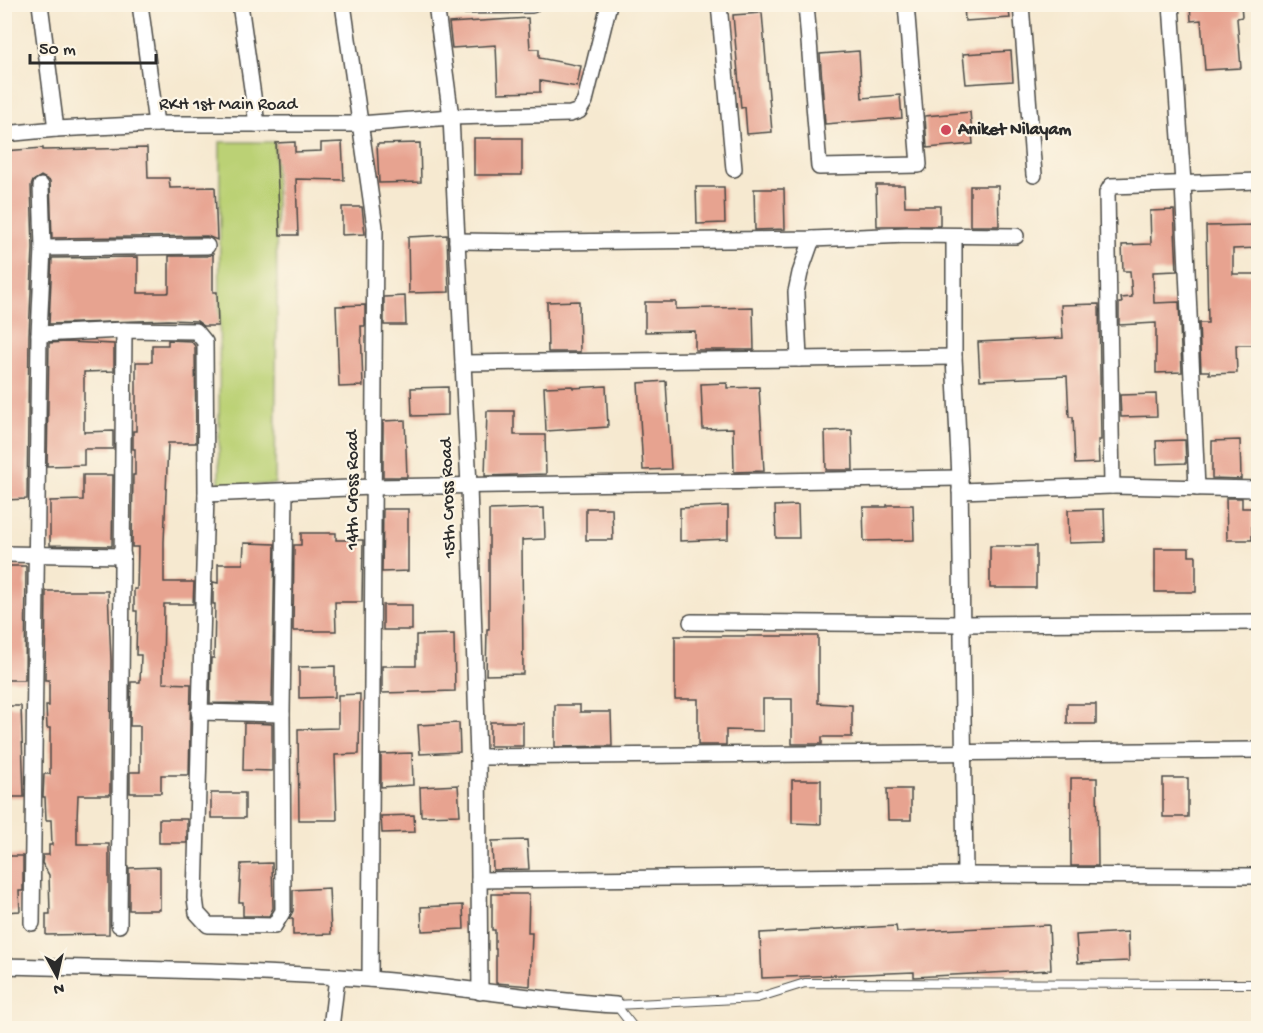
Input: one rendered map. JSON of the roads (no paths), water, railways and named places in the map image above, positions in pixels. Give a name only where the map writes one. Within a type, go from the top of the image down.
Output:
[{"type":"street","points":[[40,4],[56,129]]},
{"type":"street","points":[[140,4],[156,124]]},
{"type":"street","points":[[240,4],[257,124]]},
{"type":"street","name":"14th Cross Road","points":[[344,4],[375,227],[370,979]]},
{"type":"street","name":"RKH 1st Main Road","points":[[4,134],[156,124],[360,124],[452,117],[570,114],[579,111],[585,101],[609,4]]},
{"type":"street","points":[[719,4],[734,169]]},
{"type":"street","points":[[806,4],[819,167],[919,165],[906,4]]},
{"type":"street","points":[[1021,4],[1034,175]]},
{"type":"street","points":[[1171,4],[1183,183],[1197,488]]},
{"type":"street","points":[[436,5],[532,5]]},
{"type":"street","name":"15th Cross Road","points":[[436,5],[452,117],[469,486],[478,757],[480,992]]},
{"type":"street","points":[[1112,486],[1107,193],[1111,186],[1258,181]]},
{"type":"street","points":[[32,923],[39,334],[43,248],[41,186]]},
{"type":"street","points":[[457,241],[812,239],[907,235],[1016,236]]},
{"type":"street","points":[[954,236],[954,357],[960,484],[965,875]]},
{"type":"street","points":[[799,359],[796,292],[812,239]]},
{"type":"street","points":[[43,248],[207,246]]},
{"type":"street","points":[[39,334],[124,330],[196,331],[203,336],[205,342],[206,494],[195,898],[196,913],[208,925],[274,926],[283,911],[282,714],[285,491]]},
{"type":"street","points":[[118,925],[124,330]]},
{"type":"street","points":[[463,363],[954,357]]},
{"type":"street","points":[[206,494],[373,487],[469,486],[960,484],[1258,489]]},
{"type":"street","points":[[4,554],[123,556]]},
{"type":"street","points":[[691,622],[962,624],[1258,622]]},
{"type":"street","points":[[199,712],[282,714]]},
{"type":"street","points":[[478,757],[1258,750]]},
{"type":"street","points":[[479,880],[965,875],[1258,876]]},
{"type":"street","points":[[4,966],[171,969],[370,979],[561,1002],[616,1005]]},
{"type":"street","points":[[332,1029],[337,977]]},
{"type":"lane","points":[[616,1005],[757,998],[804,983],[1258,984]]},
{"type":"lane","points":[[616,1005],[634,1029]]},
{"type":"lane","points":[[685,1029],[733,1029]]},
{"type":"place","name":"Aniket Nilayam","points":[[946,130]]}]
